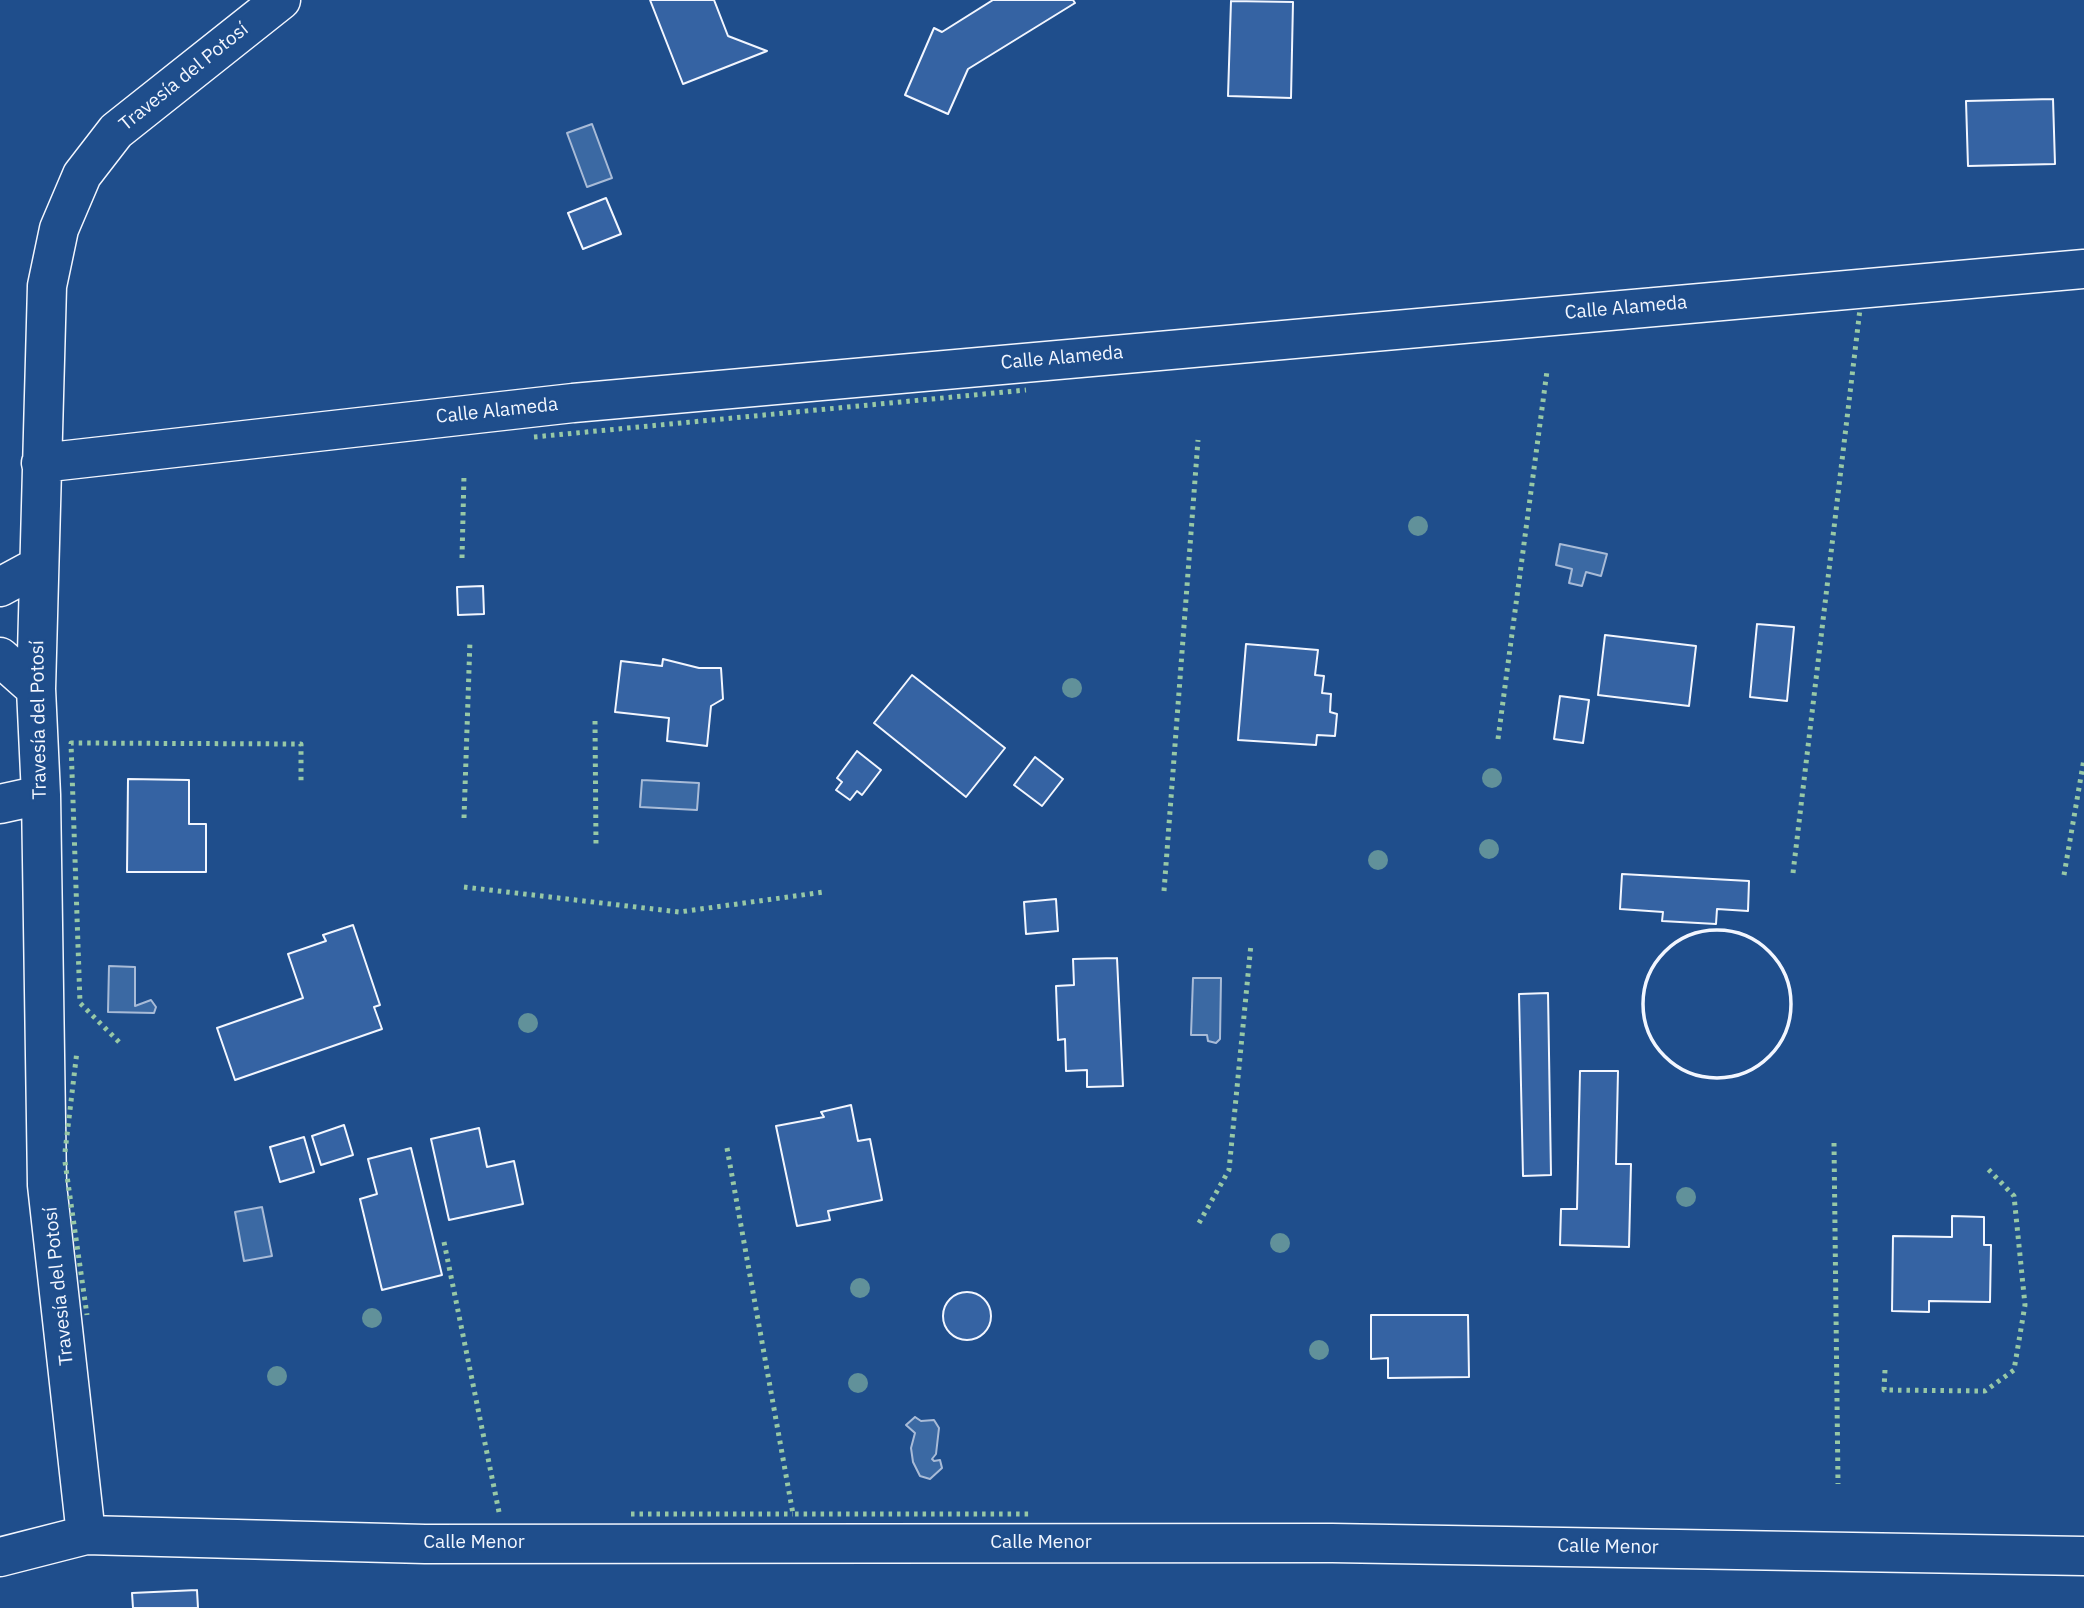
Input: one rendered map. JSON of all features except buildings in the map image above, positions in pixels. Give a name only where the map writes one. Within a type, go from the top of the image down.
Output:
[{"type":"street","name":"Travesía del Potosí","points":[[86,1535],[47,1185],[41,794],[36,689],[47,286],[60,229],[82,176],[116,131],[281,0]]},
{"type":"street","name":"Calle Alameda","points":[[41,463],[573,403],[2084,269]]},
{"type":"street","points":[[0,587],[39,566]]},
{"type":"street","points":[[0,657],[36,689]]},
{"type":"street","points":[[0,804],[41,794]]},
{"type":"street","name":"Calle Menor","points":[[0,1557],[86,1535],[425,1544],[1332,1542],[2084,1556]]},
{"type":"water","points":[[592,124],[612,178],[587,187],[567,133]]},
{"type":"water","points":[[1560,544],[1607,554],[1601,576],[1586,572],[1582,586],[1569,583],[1572,569],[1556,565]]},
{"type":"water","points":[[642,780],[699,783],[697,810],[640,807]]},
{"type":"water","points":[[109,966],[135,967],[135,1006],[151,1000],[156,1007],[154,1013],[108,1012]]},
{"type":"water","points":[[1193,978],[1221,978],[1220,1039],[1216,1043],[1208,1041],[1207,1035],[1191,1035]]},
{"type":"water","points":[[262,1207],[272,1256],[244,1261],[235,1212]]},
{"type":"water","points":[[915,1417],[921,1421],[934,1420],[939,1428],[936,1454],[932,1459],[940,1460],[942,1468],[930,1479],[920,1476],[913,1462],[911,1448],[915,1433],[906,1425]]},
{"type":"hedge","points":[[1793,873],[1860,309]]},
{"type":"hedge","points":[[1498,739],[1547,371]]},
{"type":"hedge","points":[[534,437],[1026,390]]},
{"type":"hedge","points":[[1164,891],[1198,440]]},
{"type":"hedge","points":[[462,558],[464,475]]},
{"type":"hedge","points":[[464,818],[470,640]]},
{"type":"hedge","points":[[595,721],[596,846]]},
{"type":"hedge","points":[[119,1042],[80,1003],[71,743],[301,744],[301,781]]},
{"type":"hedge","points":[[2064,875],[2084,759]]},
{"type":"hedge","points":[[464,887],[679,912],[824,892]]},
{"type":"hedge","points":[[1199,1223],[1229,1170],[1251,944]]},
{"type":"hedge","points":[[65,1152],[77,1051]]},
{"type":"hedge","points":[[1834,1143],[1838,1484]]},
{"type":"hedge","points":[[727,1148],[793,1514],[1032,1514]]},
{"type":"hedge","points":[[65,1162],[87,1315]]},
{"type":"hedge","points":[[1885,1370],[1884,1390],[1985,1391],[2014,1370],[2025,1305],[2014,1196],[1988,1169]]},
{"type":"hedge","points":[[444,1242],[499,1512]]},
{"type":"hedge","points":[[631,1514],[793,1514]]},
{"type":"wall","points":[[1717,930],[1745,936],[1769,952],[1785,976],[1791,1004],[1785,1032],[1769,1056],[1745,1072],[1717,1078],[1689,1072],[1665,1056],[1649,1032],[1643,1004],[1649,976],[1665,952],[1689,936],[1717,930]]}]
